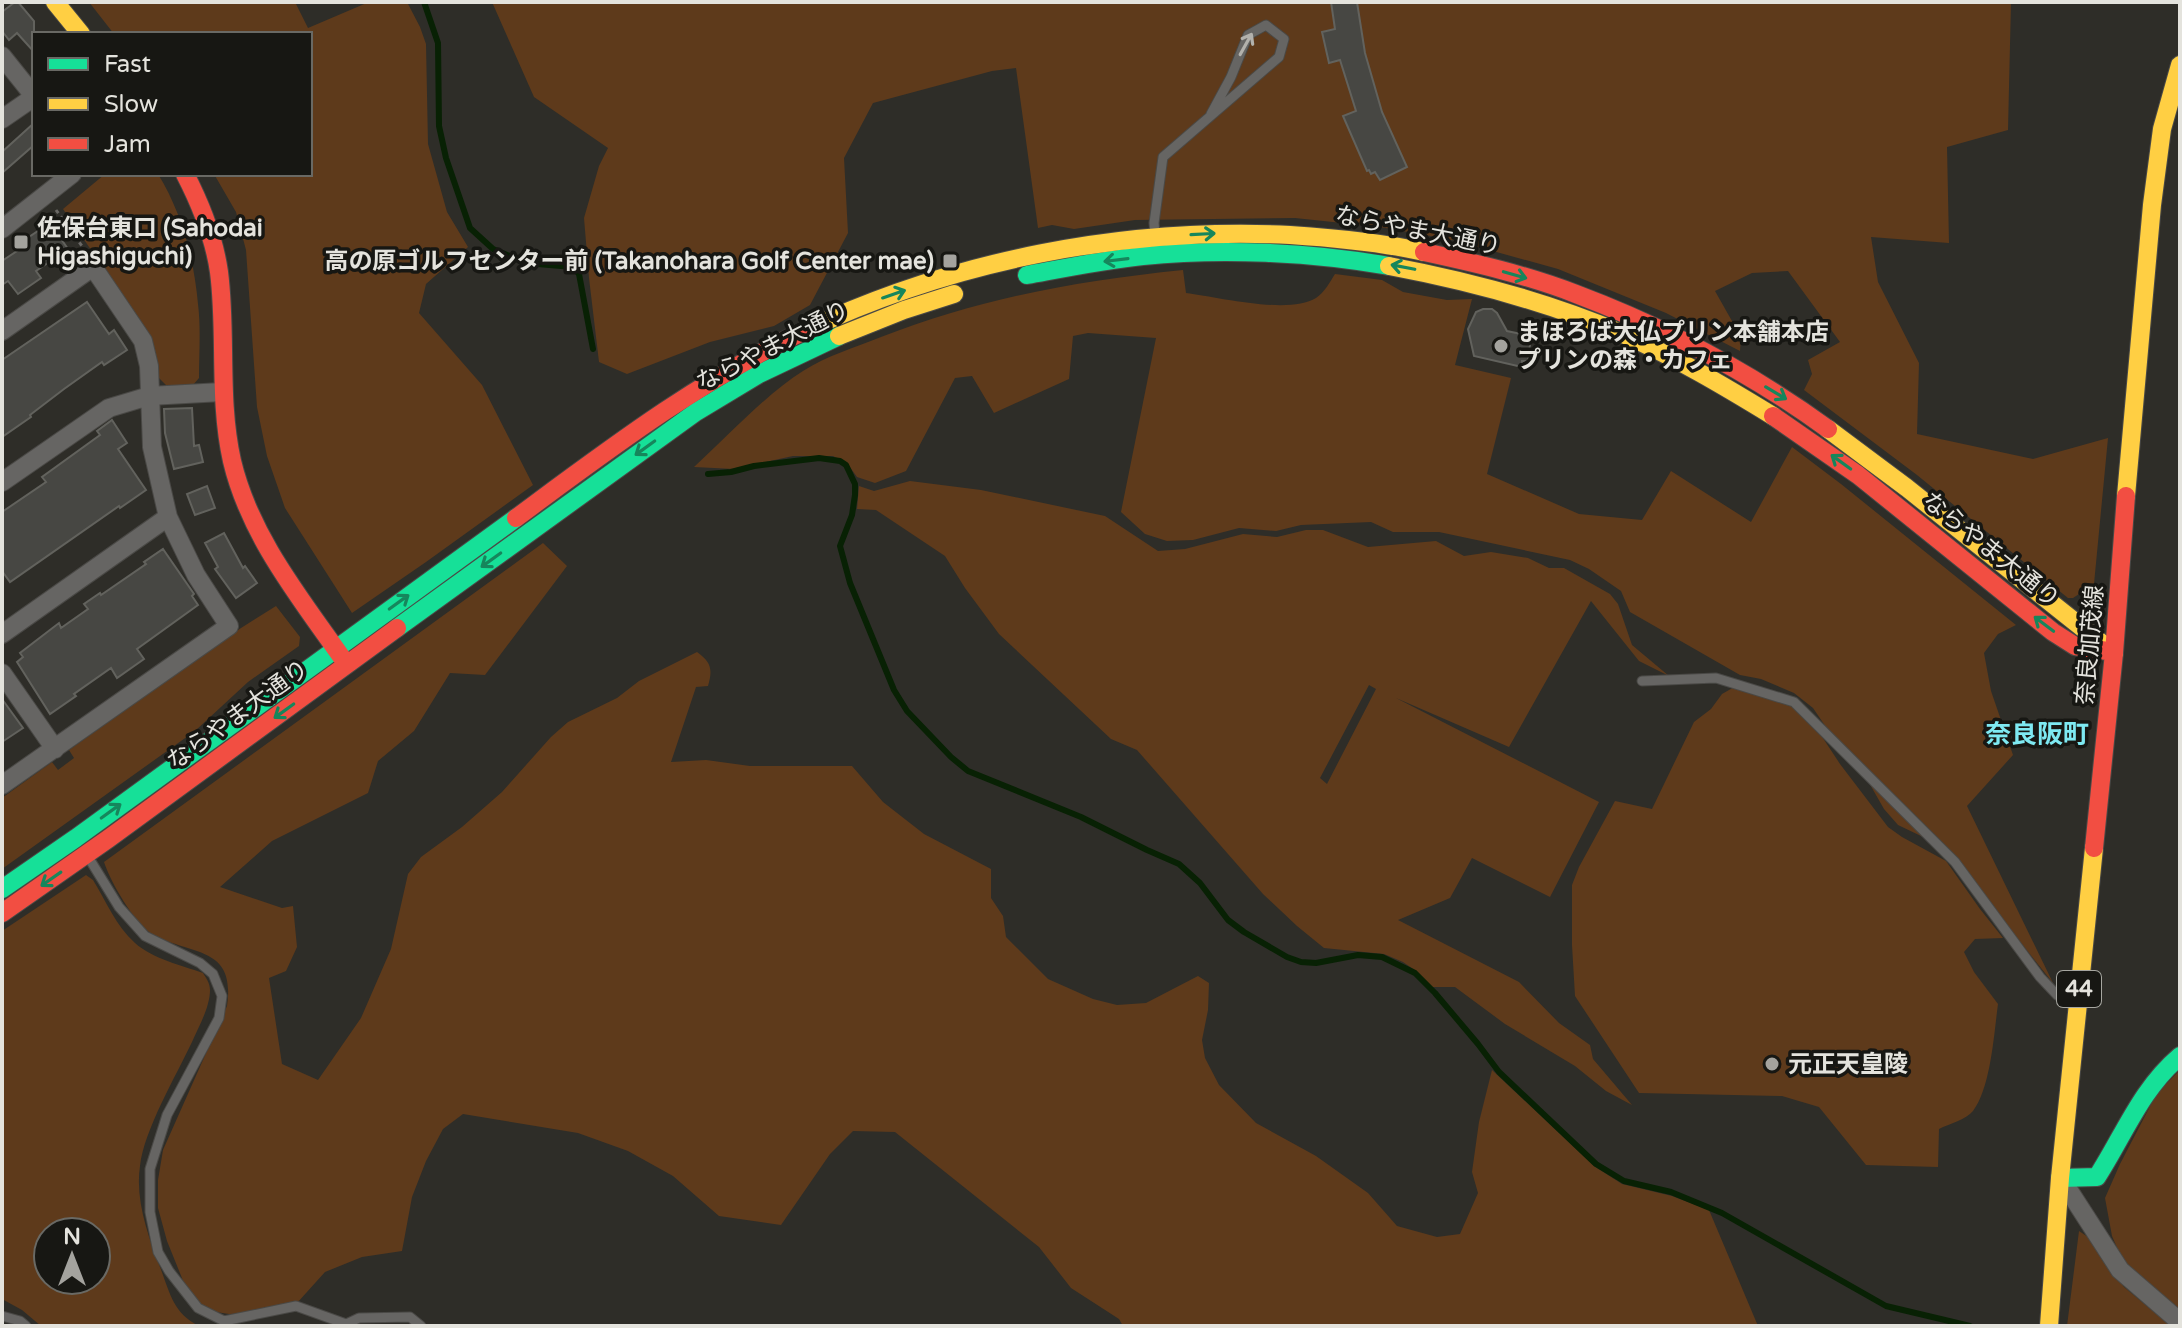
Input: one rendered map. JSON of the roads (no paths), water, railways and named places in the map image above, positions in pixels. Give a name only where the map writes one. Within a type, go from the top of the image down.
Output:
[{"type":"street","points":[[55,2],[79,32]]},
{"type":"street","points":[[2,56],[32,94]]},
{"type":"street","name":"奈良加茂線","points":[[2049,1326],[2060,1178],[2114,653],[2152,205],[2162,129],[2180,65]]},
{"type":"street","points":[[2,119],[32,97]]},
{"type":"street","points":[[2,229],[69,176]]},
{"type":"street","points":[[186,176],[209,232],[220,281],[222,392],[239,489],[254,523],[284,574],[347,665]]},
{"type":"street","name":"ならやま大通り","points":[[2,889],[81,846],[347,665],[660,437],[748,359],[800,332],[890,295],[973,269],[1078,246],[1155,237],[1271,233],[1406,248],[1452,257],[1549,284],[1644,320],[1728,364],[1800,408],[2114,653]]},
{"type":"street","name":"ならやま大通り","points":[[995,282],[1086,264],[1155,255],[1270,252],[1388,264],[1447,275],[1540,301],[1597,321],[1715,378],[1793,427],[1858,475],[2074,646],[2114,653]]},
{"type":"street","points":[[2,331],[93,267],[143,341],[149,366],[152,447],[168,517],[196,575],[229,626],[2,785]]},
{"type":"street","name":"ならやま大通り","points":[[2,913],[81,846],[336,648],[639,428],[813,347],[890,315],[969,289]]},
{"type":"street","points":[[2,482],[109,408],[149,396],[222,392]]},
{"type":"street","points":[[2,634],[168,517]]},
{"type":"street","points":[[2,673],[55,749]]},
{"type":"street","points":[[2060,1178],[2097,1177],[2144,1093],[2168,1064],[2180,1056]]},
{"type":"street","points":[[2060,1178],[2120,1270],[2180,1322]]},
{"type":"lane","points":[[1155,237],[1163,157],[1279,57],[1284,39],[1266,25],[1248,35],[1231,77],[1211,114]]},
{"type":"lane","points":[[1642,681],[1716,678],[1794,702],[1955,862],[2040,977],[2057,995],[2077,1008]]},
{"type":"lane","points":[[81,846],[119,907],[145,936],[200,963],[213,974],[222,996],[219,1018],[167,1115],[150,1169],[150,1212],[158,1252],[169,1271],[198,1308],[224,1321],[296,1306],[344,1325],[359,1318],[410,1317],[421,1326]]},
{"type":"lane","points":[[2,1316],[26,1326]]},
{"type":"waterway","points":[[424,2],[438,43],[439,126],[446,158],[470,228],[493,249],[526,263],[573,267],[579,274],[593,349]]},
{"type":"waterway","points":[[708,474],[819,458],[846,465],[855,484],[855,495],[852,515],[840,546],[850,583],[894,690],[907,711],[968,771],[1081,817],[1179,864],[1200,883],[1228,920],[1287,957],[1316,963],[1358,955],[1382,957],[1415,973],[1499,1072],[1596,1164],[1624,1181],[1671,1192],[1722,1213],[1886,1306],[1970,1326]]},
{"type":"place","name":"佐保台東口 (Sahodai Higashiguchi)","points":[[21,242]]},
{"type":"place","name":"高の原ゴルフセンター前 (Takanohara Golf Center mae)","points":[[950,261]]},
{"type":"place","name":"まほろば大仏プリン本舗本店 プリンの森・カフェ","points":[[1501,346]]},
{"type":"place","name":"元正天皇陵","points":[[1772,1064]]},
{"type":"district","name":"奈良阪町","points":[[2037,734]]}]
